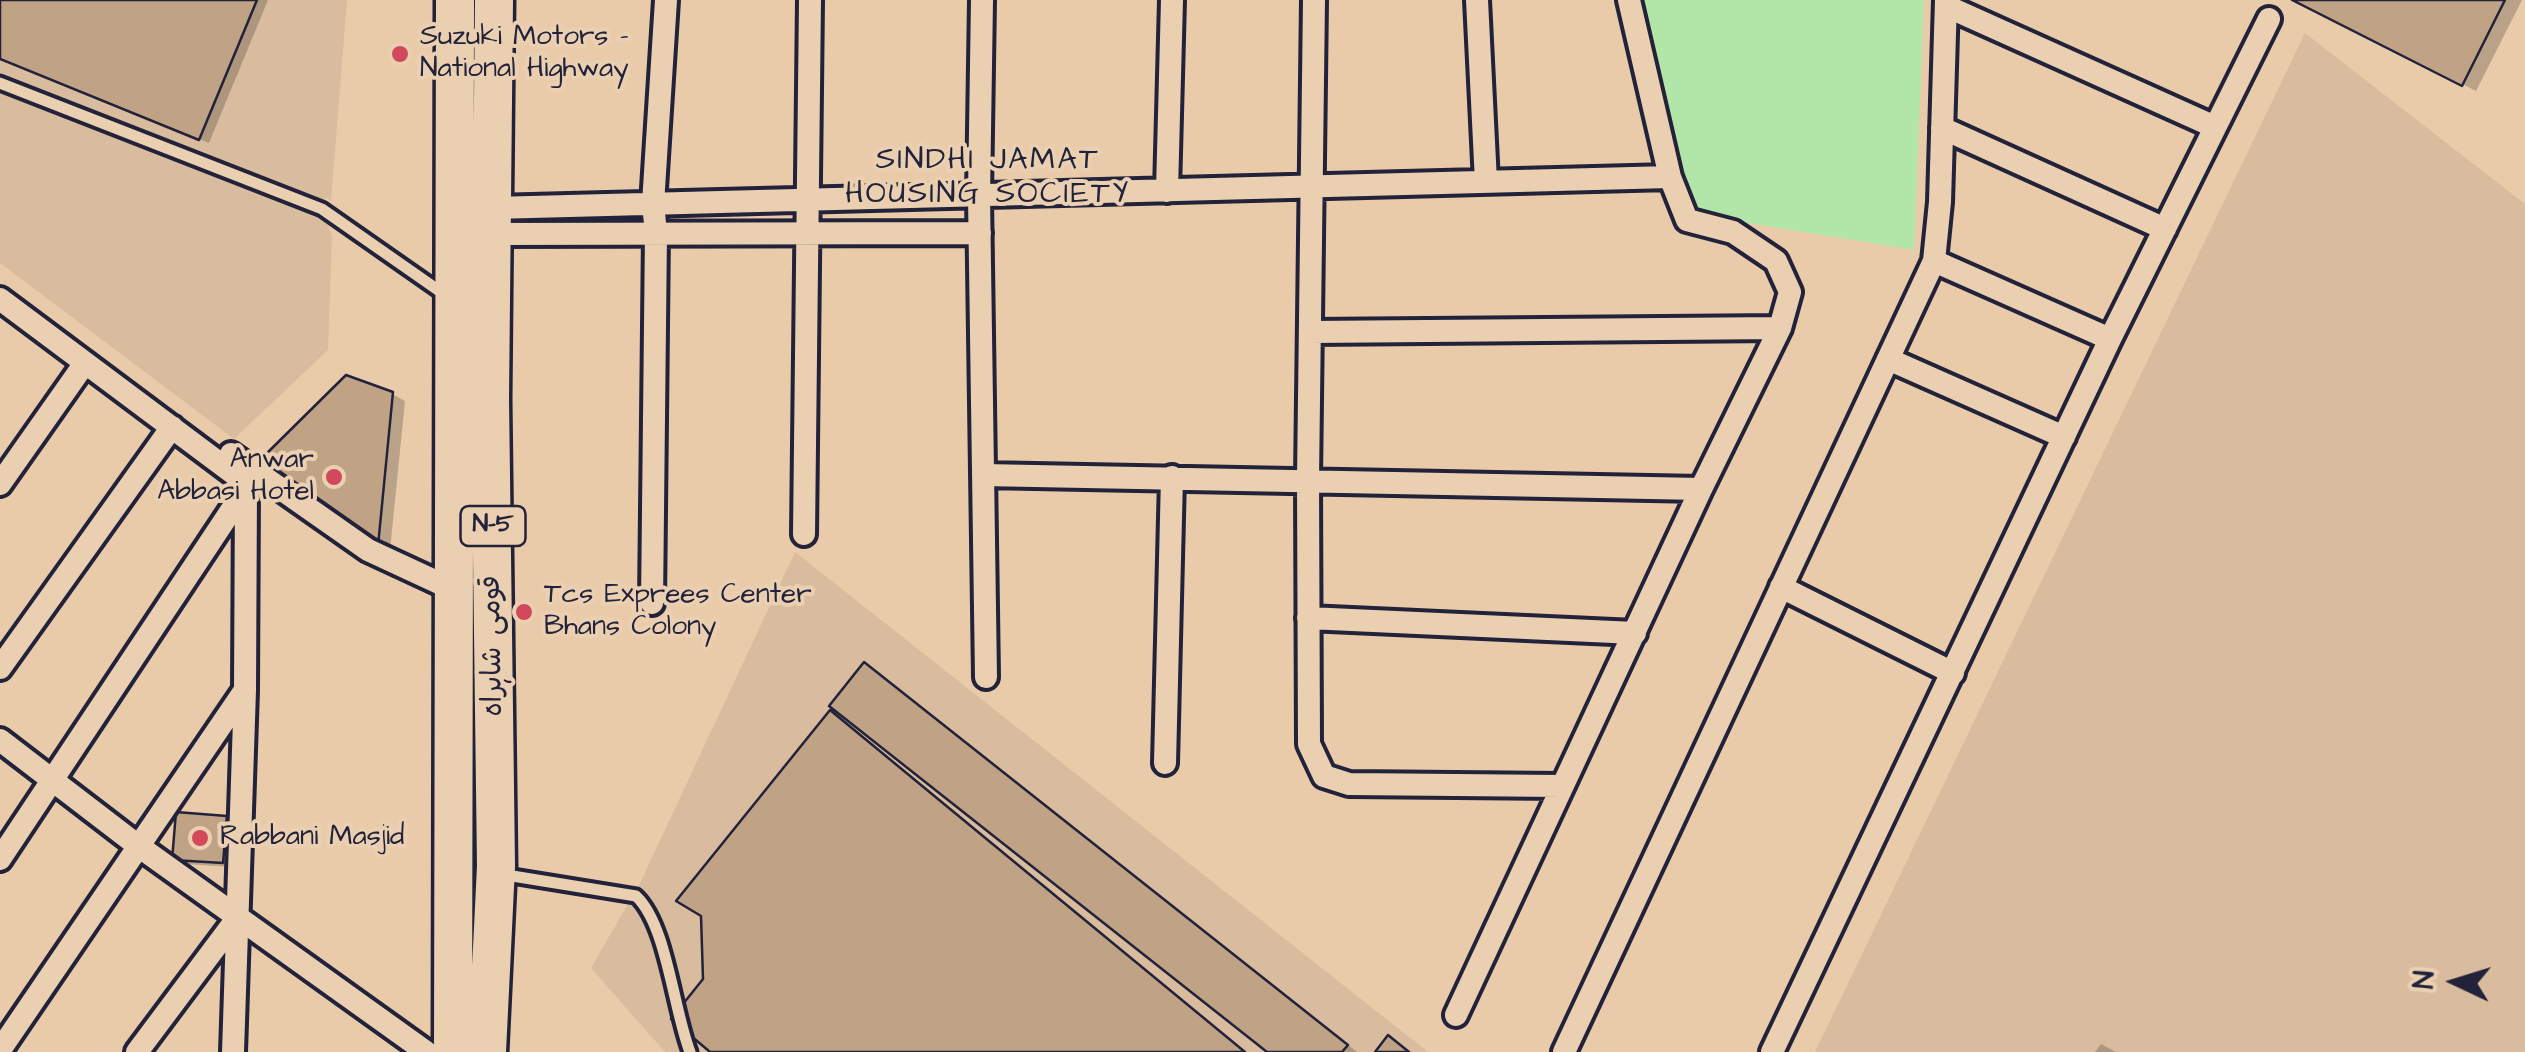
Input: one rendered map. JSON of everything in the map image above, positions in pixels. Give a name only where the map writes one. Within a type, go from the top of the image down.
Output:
[{"type":"highway","name":"قومی شاہراہ","points":[[453,1052],[455,0]]},
{"type":"highway","name":"قومی شاہراہ","points":[[486,1052],[496,874],[490,399],[494,0]]},
{"type":"street","points":[[652,603],[656,234],[653,204],[666,0]]},
{"type":"street","points":[[804,534],[810,0]]},
{"type":"street","points":[[982,0],[979,196],[986,677]]},
{"type":"street","points":[[1167,191],[1172,0]]},
{"type":"street","points":[[1314,0],[1309,744],[1324,776],[1350,784],[1561,786]]},
{"type":"street","points":[[1476,0],[1486,182]]},
{"type":"street","points":[[1456,1014],[1701,488],[1780,328],[1790,292],[1776,261],[1733,232],[1687,220],[1670,177],[1628,0]]},
{"type":"street","points":[[1564,1052],[1934,262],[1946,3],[2215,127]]},
{"type":"street","points":[[1772,1052],[2110,339],[2269,19]]},
{"type":"street","points":[[1942,128],[2165,229]]},
{"type":"street","points":[[493,221],[653,204],[1670,177]]},
{"type":"street","points":[[493,221],[656,234],[980,234]]},
{"type":"street","points":[[1934,262],[2110,339]]},
{"type":"street","points":[[0,281],[275,487],[368,550],[452,590]]},
{"type":"street","points":[[0,299],[238,477],[246,488],[245,690],[234,1052]]},
{"type":"street","points":[[1310,332],[1780,328]]},
{"type":"street","points":[[1888,359],[2064,437]]},
{"type":"street","points":[[0,484],[85,364]]},
{"type":"street","points":[[0,668],[172,427]]},
{"type":"street","points":[[983,475],[1701,488]]},
{"type":"street","points":[[1166,763],[1172,477]]},
{"type":"street","points":[[0,859],[246,488]]},
{"type":"street","points":[[1781,587],[1954,674]]},
{"type":"street","points":[[1308,618],[1634,633]]},
{"type":"street","points":[[0,1050],[245,690]]},
{"type":"street","points":[[0,740],[137,845],[426,1052]]},
{"type":"street","points":[[137,1052],[238,917]]},
{"type":"lane","points":[[0,83],[322,209],[456,302]]},
{"type":"lane","points":[[496,874],[636,896],[647,906],[658,933],[678,1022],[690,1052]]},
{"type":"shaded area","points":[[0,0],[347,0],[331,201],[326,197],[318,219],[327,224],[332,236],[328,350],[234,439],[0,263]]},
{"type":"shaded area","points":[[2305,33],[2525,204],[2525,1052],[1815,1052]]},
{"type":"shaded area","points":[[795,552],[1428,1052],[665,1052],[591,968],[641,881]]},
{"type":"green space","points":[[1643,0],[1924,0],[1914,250],[1699,215],[1686,200]]},
{"type":"building","points":[[0,0],[257,0],[199,140],[0,59]]},
{"type":"building","points":[[2292,0],[2505,0],[2462,86]]},
{"type":"building","name":"Anwar Abbasi Hotel","points":[[346,375],[393,392],[378,546],[260,460]]},
{"type":"building","points":[[864,662],[1348,1045],[1342,1052],[1267,1052],[829,706]]},
{"type":"building","points":[[830,710],[1245,1052],[710,1052],[671,1019],[703,979],[701,916],[676,901]]},
{"type":"building","name":"Rabbani Masjid","points":[[176,812],[227,816],[223,863],[172,860]]},
{"type":"building","points":[[1388,1035],[1409,1052],[1375,1052]]},
{"type":"place","name":"Suzuki Motors - National Highway","points":[[400,54]]},
{"type":"place","name":"Anwar Abbasi Hotel","points":[[334,477]]},
{"type":"place","name":"Tcs Exprees Center Bhans Colony","points":[[524,612]]},
{"type":"place","name":"Rabbani Masjid","points":[[200,838]]},
{"type":"district","name":"SINDHI JAMAT HOUSING SOCIETY","points":[[988,179]]}]
